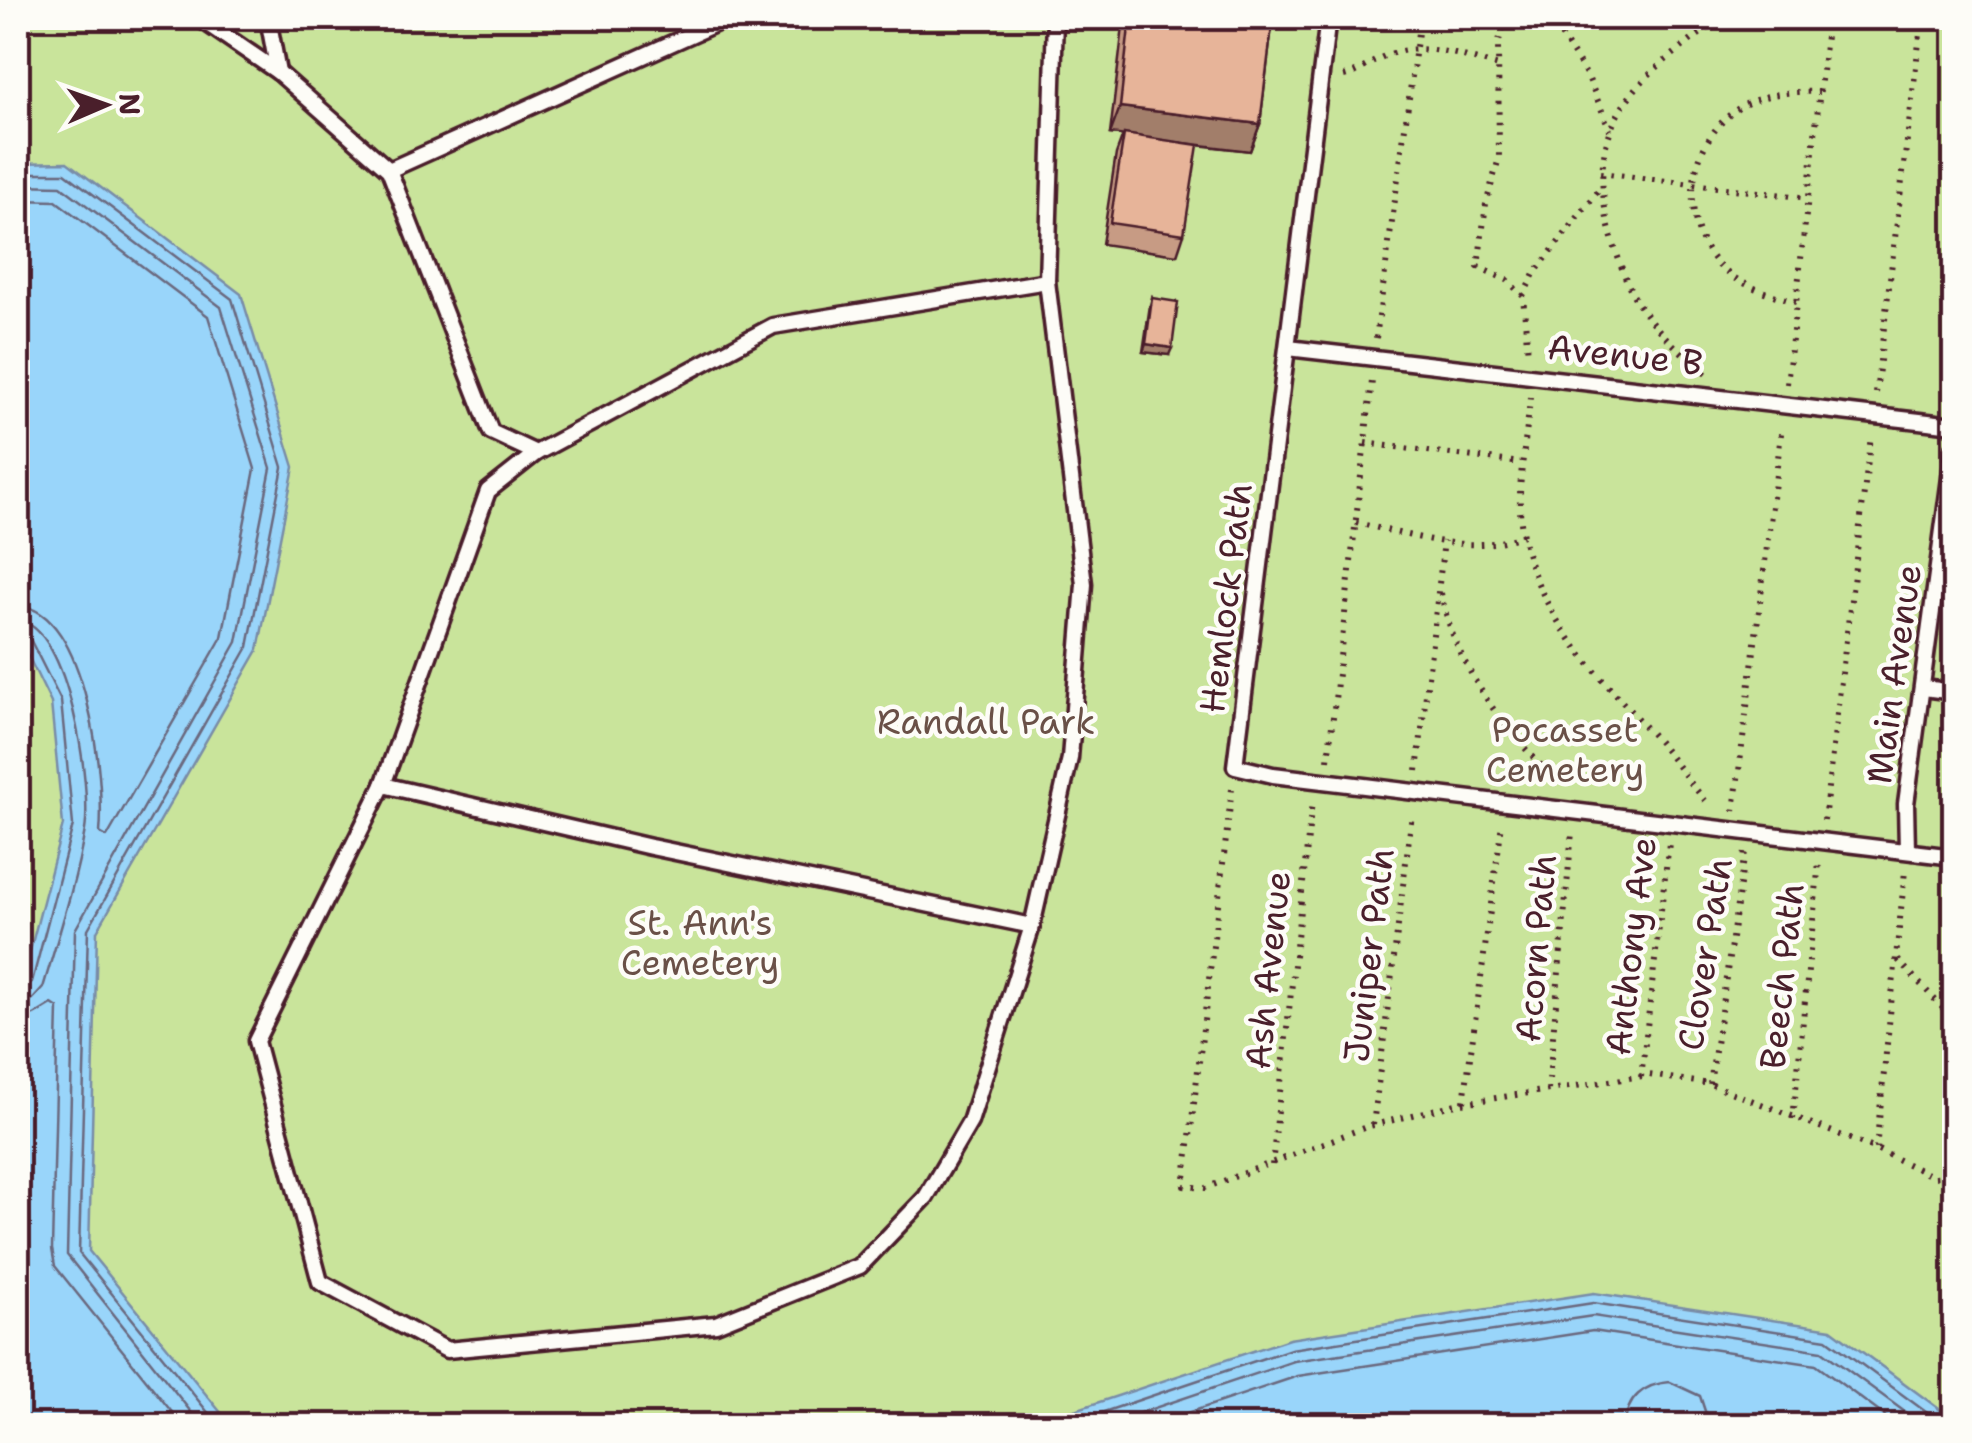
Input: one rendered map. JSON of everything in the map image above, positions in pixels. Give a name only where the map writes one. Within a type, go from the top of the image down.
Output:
[{"type":"lane","points":[[198,18],[278,72],[389,170],[490,432],[536,453]]},
{"type":"lane","points":[[268,18],[278,72]]},
{"type":"lane","points":[[389,170],[728,18]]},
{"type":"lane","points":[[1047,281],[773,326],[536,453],[488,492],[383,785],[256,1041],[320,1282],[447,1350],[716,1324],[860,1266],[926,1197],[970,1122],[1032,926],[1070,758],[1084,584],[1047,281],[1055,18]]},
{"type":"lane","name":"Hemlock Path","points":[[1235,766],[1328,18]]},
{"type":"lane","name":"Avenue B","points":[[1288,348],[1954,425]]},
{"type":"lane","name":"Main Avenue","points":[[1907,850],[1906,804],[1954,448]]},
{"type":"lane","points":[[1924,688],[1954,692]]},
{"type":"lane","points":[[1235,766],[1320,780],[1954,857]]},
{"type":"lane","points":[[383,785],[651,847],[1032,926]]},
{"type":"path","name":"Ash Avenue","points":[[1272,1165],[1356,523],[1383,264],[1420,18]]},
{"type":"path","points":[[1506,18],[1498,44],[1499,158],[1486,204],[1478,267],[1507,280],[1523,296]]},
{"type":"path","points":[[1550,18],[1588,77],[1610,130]]},
{"type":"path","points":[[1710,379],[1663,335],[1640,306],[1623,274],[1599,190],[1610,130],[1624,101],[1653,71],[1730,18]]},
{"type":"path","points":[[1322,73],[1346,76],[1384,56],[1416,47],[1499,66]]},
{"type":"path","points":[[1796,302],[1762,292],[1728,273],[1712,257],[1695,224],[1693,183],[1698,158],[1719,125],[1744,105],[1779,93],[1820,92]]},
{"type":"path","points":[[1600,173],[1808,198]]},
{"type":"path","points":[[1599,190],[1534,274],[1523,296],[1532,375],[1521,463],[1523,535],[1554,619],[1575,652],[1732,829]]},
{"type":"path","points":[[1365,443],[1521,463]]},
{"type":"path","points":[[1356,523],[1444,542],[1502,544],[1523,535]]},
{"type":"path","name":"Juniper Path","points":[[1373,1125],[1444,542]]},
{"type":"path","points":[[1440,585],[1445,616],[1476,680],[1507,728],[1543,765],[1574,810]]},
{"type":"path","name":"Hemlock Path","points":[[1235,766],[1184,1186],[1205,1188],[1272,1165]]},
{"type":"path","points":[[1464,1102],[1504,802]]},
{"type":"path","name":"Acorn Path","points":[[1548,1090],[1574,810]]},
{"type":"path","name":"Anthony Ave","points":[[1641,1076],[1671,822]]},
{"type":"path","name":"Clover Path","points":[[1710,1084],[1748,830]]},
{"type":"path","name":"Beech Path","points":[[1792,1118],[1822,840]]},
{"type":"path","points":[[1876,1149],[1907,850]]},
{"type":"path","points":[[1897,959],[1954,1020]]},
{"type":"path","points":[[1272,1165],[1373,1125],[1464,1102],[1641,1076],[1710,1084],[1876,1149],[1934,1177],[1949,1176],[1954,1170]]},
{"type":"green space","name":"Randall Park","points":[[18,18],[1954,18],[1954,1425],[1682,1426],[1669,1419],[1662,1426],[18,1425]]},
{"type":"water","points":[[67,162],[241,294],[294,467],[258,650],[97,931],[89,1251],[231,1425],[18,1425],[18,997],[63,825],[51,703],[18,635],[18,163]]},
{"type":"water","points":[[1594,1293],[1831,1329],[1954,1420],[1954,1425],[1679,1426],[1669,1419],[1649,1426],[1030,1425],[1289,1339]]},
{"type":"building","points":[[1130,18],[1273,18],[1260,124],[1120,107]]},
{"type":"building","points":[[1124,134],[1198,145],[1184,234],[1110,223]]},
{"type":"building","points":[[1152,298],[1178,302],[1172,348],[1146,344]]},
{"type":"park label","name":"Pocasset Cemetery","points":[[1565,750]]},
{"type":"park label","name":"St. Ann's Cemetery","points":[[700,943]]}]
